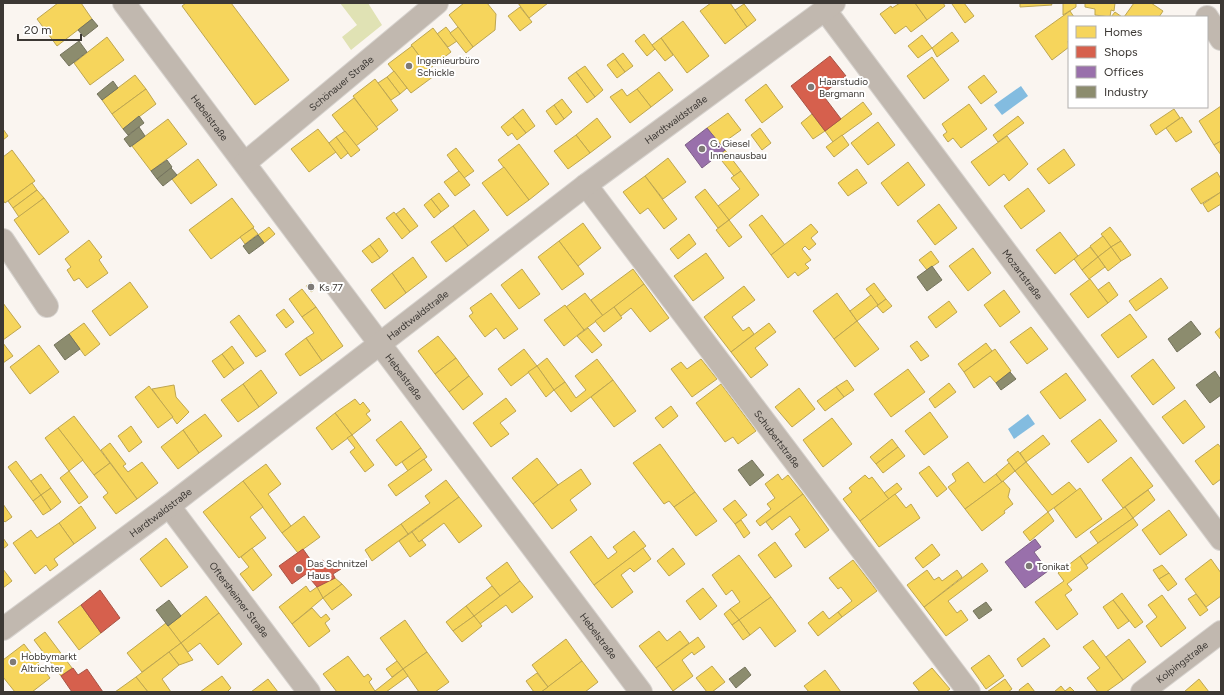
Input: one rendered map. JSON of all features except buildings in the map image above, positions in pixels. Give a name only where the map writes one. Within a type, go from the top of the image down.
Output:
[{"type":"street","name":"Hebelstraße","points":[[124,3],[641,692]]},
{"type":"street","name":"Schönauer Straße","points":[[245,163],[437,3]]},
{"type":"street","points":[[1198,3],[1206,16]]},
{"type":"street","name":"Hardtwaldstraße","points":[[3,629],[169,506],[381,345],[586,185],[829,6]]},
{"type":"street","name":"Mozartstraße","points":[[829,6],[1221,540]]},
{"type":"street","points":[[1208,19],[1221,39]]},
{"type":"street","name":"Schubertstraße","points":[[586,185],[969,692]]},
{"type":"street","points":[[3,240],[47,306]]},
{"type":"street","name":"Oftersheimer Straße","points":[[169,506],[309,692]]},
{"type":"street","name":"Kolpingstraße","points":[[1142,692],[1221,632]]},
{"type":"green space","points":[[340,3],[368,3],[382,25],[351,50],[342,37],[357,25]]},
{"type":"water","points":[[1021,86],[1028,96],[1002,115],[994,105]]},
{"type":"water","points":[[1028,414],[1035,424],[1014,439],[1008,429]]},
{"type":"place","name":"Ingenieurbüro Schickle","points":[[409,66]]},
{"type":"place","name":"Haarstudio Bergmann","points":[[811,87]]},
{"type":"place","name":"G. Giesel Innenausbau","points":[[702,149]]},
{"type":"place","name":"Ks 77","points":[[311,287]]},
{"type":"place","name":"Tonikat","points":[[1029,566]]},
{"type":"place","name":"Das Schnitzel Haus","points":[[299,569]]},
{"type":"place","name":"Hobbymarkt Altrichter","points":[[13,662]]}]
